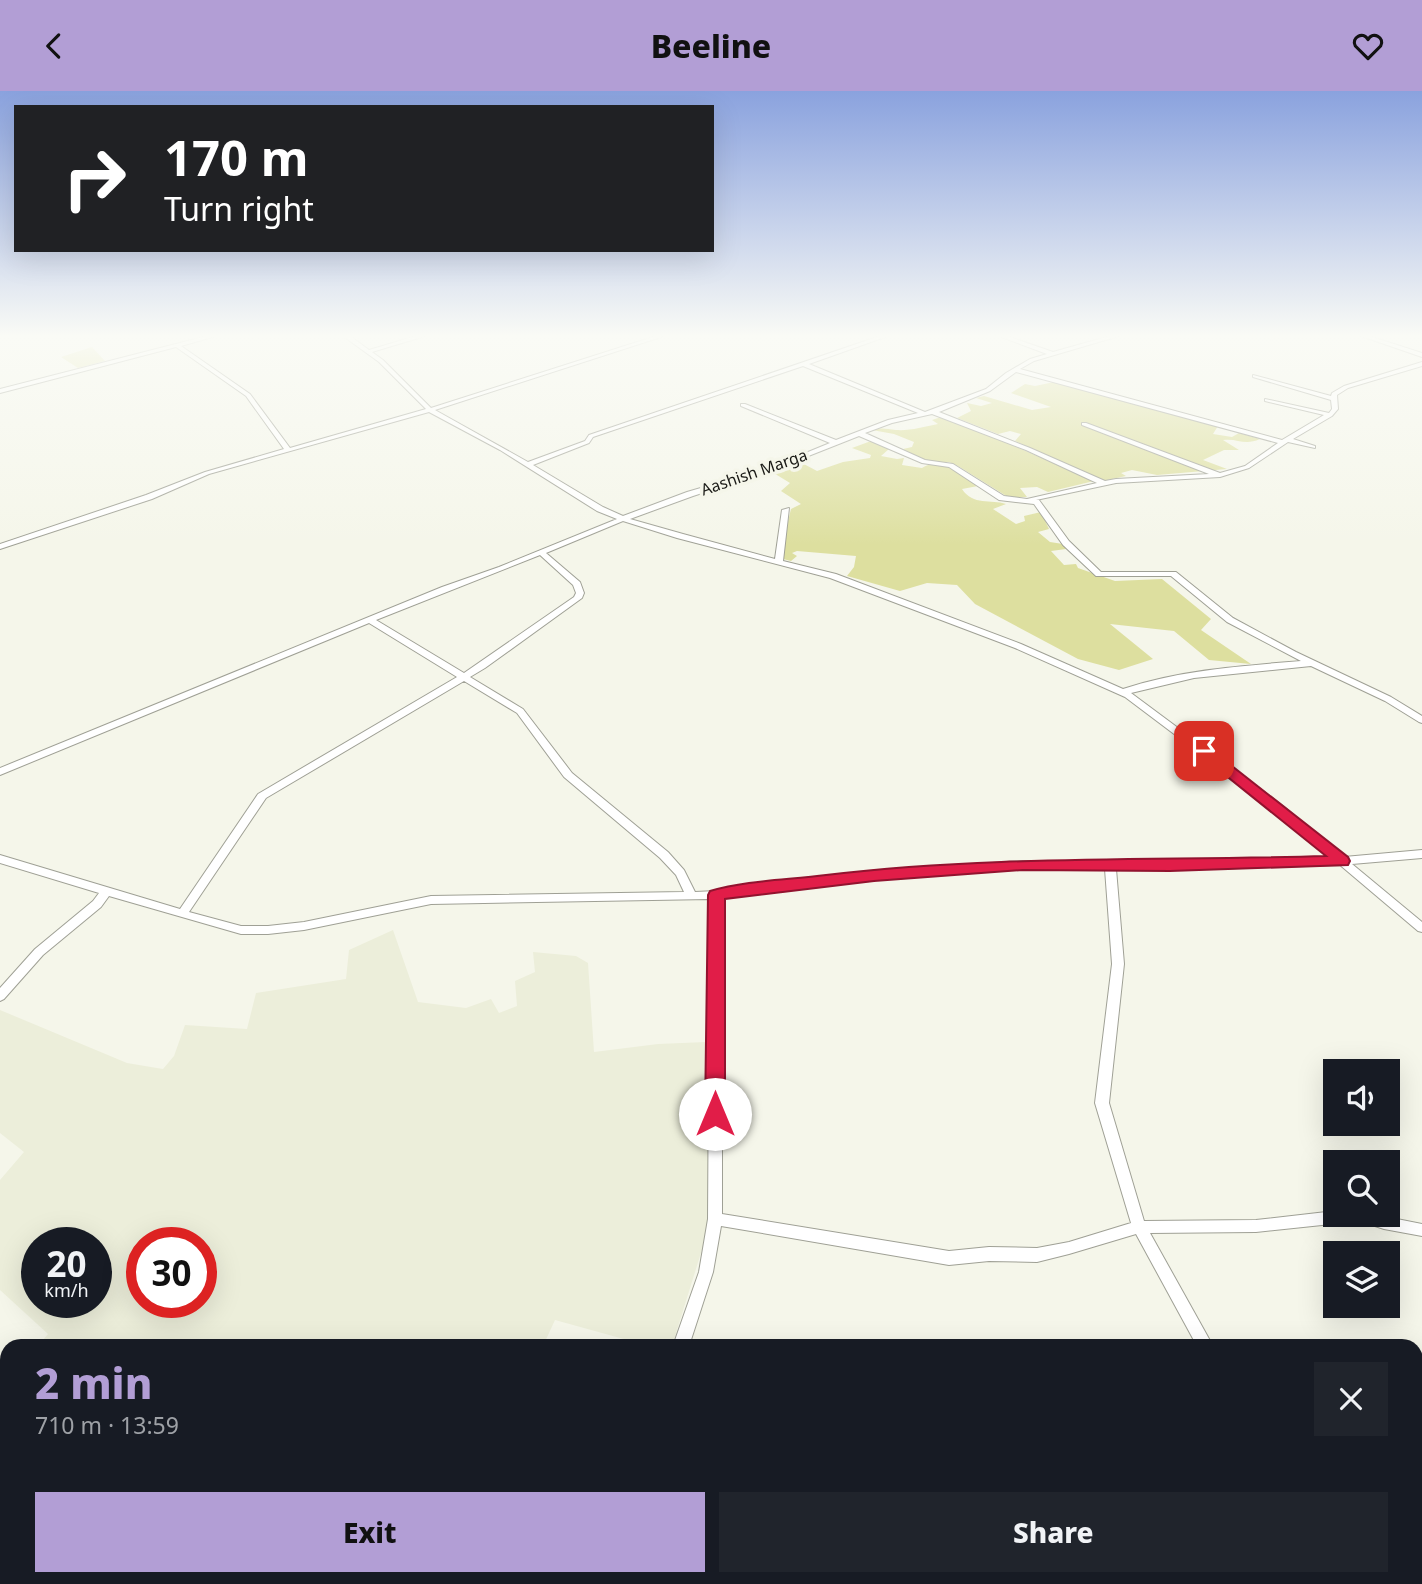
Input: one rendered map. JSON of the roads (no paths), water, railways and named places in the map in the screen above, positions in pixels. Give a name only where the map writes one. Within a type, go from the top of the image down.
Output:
[{"type":"street","points":[[256,406],[288,450]]},
{"type":"street","points":[[427,406],[600,509],[624,519],[833,576],[952,620],[1076,670],[1126,694],[1279,808],[1422,927]]},
{"type":"street","points":[[0,547],[149,497],[207,473],[441,406]]},
{"type":"street","points":[[528,464],[632,422],[682,406]]},
{"type":"street","points":[[745,406],[836,443]]},
{"type":"street","points":[[903,406],[923,414]]},
{"type":"street","name":"Aashish Marga","points":[[0,772],[624,519],[690,494],[769,470],[890,421],[933,412],[949,406]]},
{"type":"street","points":[[1151,406],[1313,447]]},
{"type":"street","points":[[1291,406],[1330,415]]},
{"type":"street","points":[[859,433],[924,462],[951,465],[1002,498],[1027,499],[1103,483],[1148,477],[1220,475],[1247,467],[1330,415],[1335,406]]},
{"type":"street","points":[[933,412],[1028,449],[1103,483]]},
{"type":"street","points":[[1084,424],[1220,475]]},
{"type":"street","points":[[1027,499],[1037,502],[1066,543],[1099,574],[1173,574],[1230,620],[1388,699],[1422,720]]},
{"type":"street","points":[[779,561],[786,510]]},
{"type":"street","points":[[182,914],[262,796],[464,676],[578,598],[580,593],[577,584],[541,552]]},
{"type":"street","points":[[371,621],[520,711],[568,775],[664,855],[680,873],[692,896]]},
{"type":"street","points":[[1126,694],[1126,691],[1135,688],[1193,674],[1316,664]]},
{"type":"street","points":[[0,859],[241,930],[268,930],[304,926],[431,899],[716,895],[912,872],[1023,865],[1342,861],[1422,854]]},
{"type":"street","points":[[1110,865],[1118,964],[1102,1103],[1139,1227],[1201,1339]]},
{"type":"street","points":[[0,996],[39,952],[97,904],[106,891]]},
{"type":"street","points":[[683,1339],[706,1272],[715,1219],[716,895]]},
{"type":"street","points":[[715,1219],[949,1258],[989,1254],[1038,1255],[1139,1227],[1256,1226],[1360,1215],[1384,1223],[1422,1230]]}]
